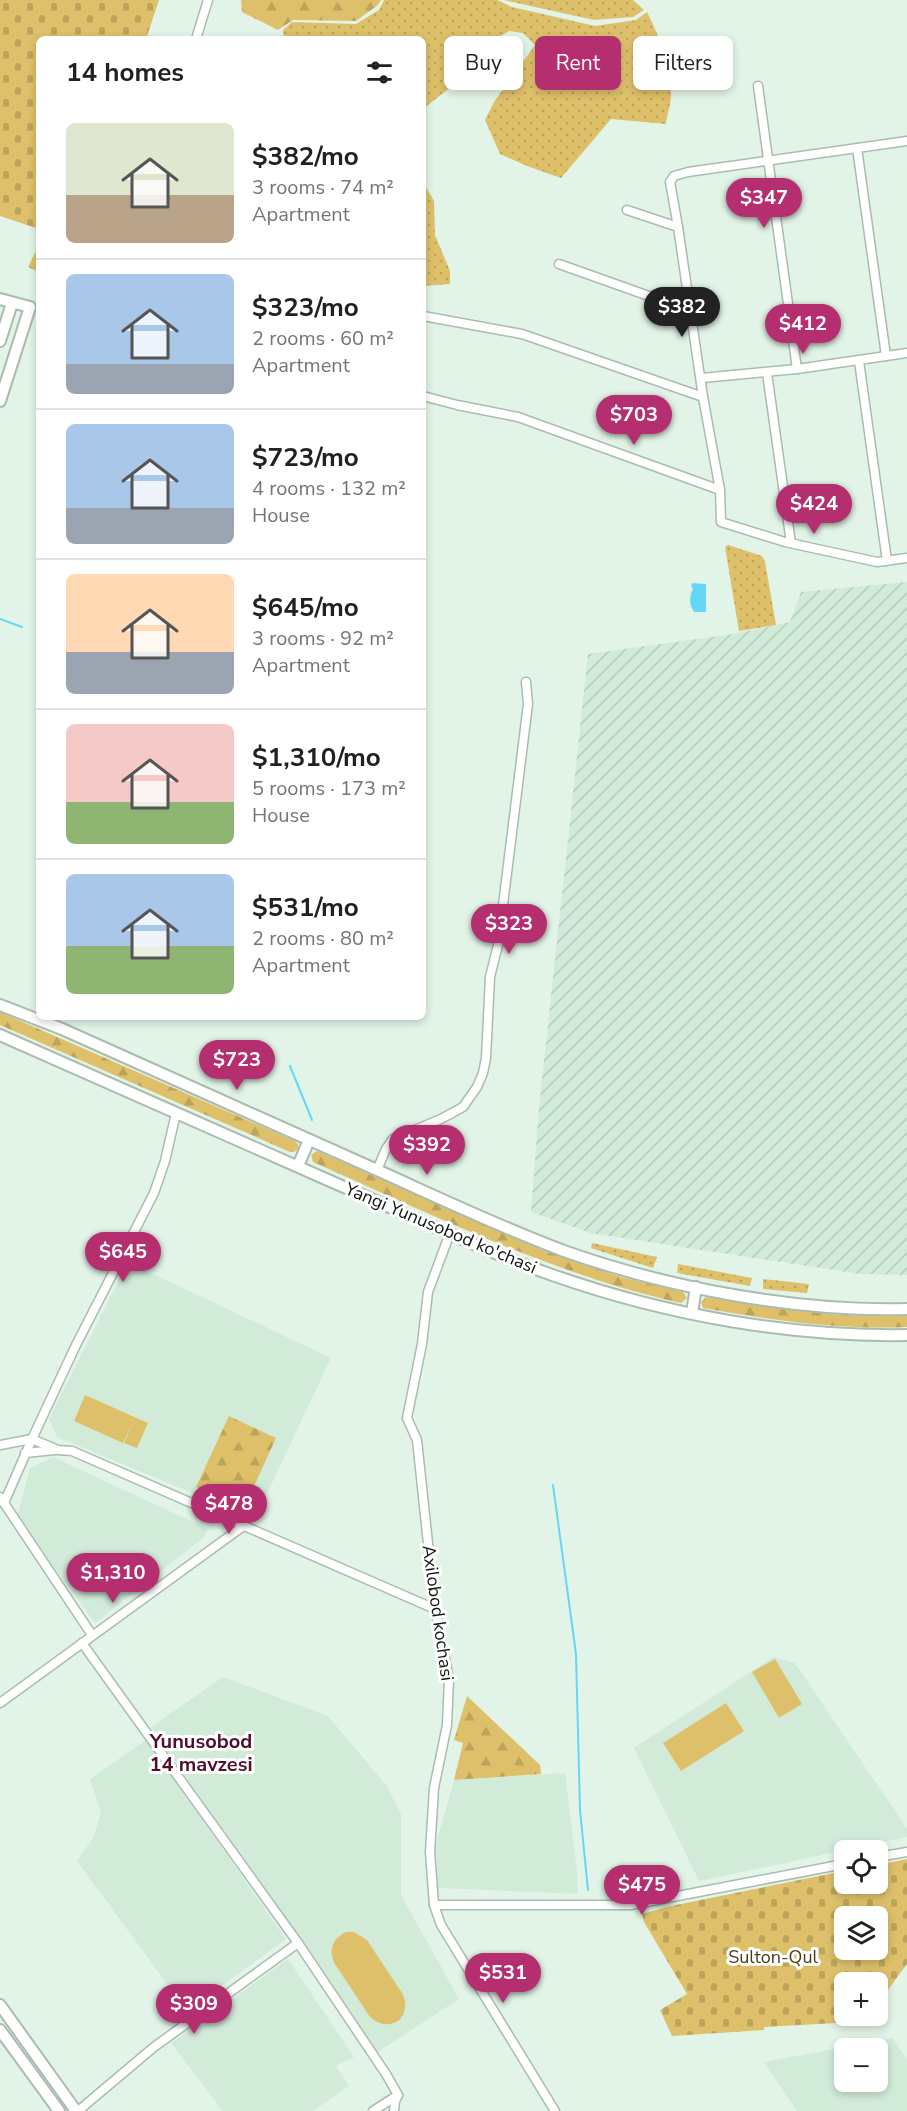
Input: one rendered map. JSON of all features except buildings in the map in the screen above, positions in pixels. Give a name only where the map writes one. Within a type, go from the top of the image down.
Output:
[{"type":"main road","points":[[0,299],[35,309],[0,401]]},
{"type":"main road","points":[[0,341],[12,303]]},
{"type":"main road","name":"Yangi Yunusobod ko'chasi","points":[[0,1005],[36,1019]]},
{"type":"main road","name":"Yangi Yunusobod ko'chasi","points":[[39,1020],[564,1251],[626,1271],[696,1287],[807,1305],[907,1309]]},
{"type":"main road","name":"Yangi Yunusobod ko'chasi","points":[[0,1035],[450,1233],[524,1265],[566,1280],[638,1301],[692,1313],[797,1330],[859,1335],[907,1335]]},
{"type":"main road","points":[[297,1166],[309,1140]]},
{"type":"main road","points":[[692,1313],[696,1287]]},
{"type":"main road","points":[[0,2005],[77,2111]]},
{"type":"main road","points":[[0,2030],[59,2111]]},
{"type":"street","points":[[197,36],[208,0]]},
{"type":"street","points":[[758,86],[797,369]]},
{"type":"street","points":[[907,141],[688,172],[674,176],[670,182],[702,378],[703,397],[720,490],[721,522],[791,543],[877,562],[907,558]]},
{"type":"street","points":[[857,148],[886,356]]},
{"type":"street","points":[[627,210],[678,227]]},
{"type":"street","points":[[559,264],[691,311]]},
{"type":"street","points":[[426,317],[522,334],[703,397]]},
{"type":"street","points":[[702,378],[766,373],[907,354]]},
{"type":"street","points":[[859,361],[887,561]]},
{"type":"street","points":[[766,373],[791,543]]},
{"type":"street","points":[[426,397],[518,417],[720,490]]},
{"type":"street","points":[[377,1170],[393,1139],[463,1107],[471,1098],[483,1073],[490,976],[498,945],[528,704],[526,682]]},
{"type":"street","points":[[92,1635],[2,1500],[76,1345],[154,1192],[165,1161],[176,1113]]},
{"type":"street","name":"Axilobod kochasi","points":[[450,1233],[428,1292],[422,1344],[406,1418],[417,1440],[435,1609],[449,1679],[447,1725],[434,1788],[430,1852],[434,1905],[441,1925],[555,2111]]},
{"type":"street","points":[[0,1445],[32,1439],[58,1450]]},
{"type":"street","points":[[25,1454],[58,1450],[72,1451],[242,1527],[435,1609]]},
{"type":"street","points":[[0,1703],[242,1527]]},
{"type":"street","points":[[82,1643],[298,1943],[398,2095]]},
{"type":"street","points":[[888,1855],[907,1852]]},
{"type":"street","points":[[434,1905],[631,1905],[834,1866]]},
{"type":"street","points":[[77,2111],[154,2047],[298,1943]]},
{"type":"street","points":[[373,2111],[398,2095]]},
{"type":"street","points":[[394,2111],[398,2095]]},
{"type":"shaded area","points":[[907,582],[907,1275],[860,1274],[590,1233],[531,1212],[539,1107],[588,654],[733,634],[790,622],[801,592]]},
{"type":"shaded area","points":[[128,1262],[331,1358],[255,1519],[57,1437],[49,1419]]},
{"type":"shaded area","points":[[53,1457],[208,1529],[204,1537],[95,1623],[17,1517],[30,1468]]},
{"type":"shaded area","points":[[773,1657],[795,1663],[907,1829],[907,1837],[888,1841],[834,1840],[834,1852],[699,1881],[634,1748]]},
{"type":"shaded area","points":[[223,1677],[328,1716],[386,1785],[401,1814],[401,1895],[459,1999],[378,2052],[151,1727]]},
{"type":"shaded area","points":[[146,1740],[286,1939],[187,2011],[77,1861],[93,1838],[101,1813],[90,1779]]},
{"type":"shaded area","points":[[565,1773],[578,1894],[438,1888],[431,1862],[454,1780]]},
{"type":"shaded area","points":[[288,1959],[354,2057],[336,2066],[349,2086],[313,2111],[223,2111],[171,2043]]},
{"type":"shaded area","points":[[893,2038],[907,2060],[907,2111],[797,2111],[764,2062],[834,2049],[834,2092],[888,2092],[888,2039]]},
{"type":"green space","points":[[0,0],[159,0],[147,36],[36,36],[36,228],[0,216]]},
{"type":"green space","points":[[241,0],[381,0],[378,5],[356,21],[293,20],[278,30],[242,12]]},
{"type":"green space","points":[[384,0],[497,0],[512,7],[595,26],[636,20],[647,12],[657,36],[633,36],[633,90],[671,90],[666,124],[611,119],[561,178],[500,154],[485,120],[503,90],[523,90],[523,62],[535,45],[523,33],[509,31],[501,36],[444,36],[444,90],[447,90],[426,107],[426,36],[284,36],[283,30],[292,22],[356,24],[379,10]]},
{"type":"green space","points":[[504,0],[633,0],[644,10],[633,17],[594,20]]},
{"type":"green space","points":[[426,187],[434,201],[435,235],[450,271],[450,284],[426,286]]},
{"type":"green space","points":[[36,251],[36,271],[28,267]]},
{"type":"green space","points":[[728,545],[762,556],[776,625],[739,631],[725,547]]},
{"type":"green space","points":[[0,1012],[295,1141],[298,1149],[290,1152],[0,1025]]},
{"type":"green space","points":[[317,1151],[542,1250],[621,1277],[683,1292],[687,1298],[681,1303],[633,1291],[494,1242],[313,1162],[311,1155]]},
{"type":"green space","points":[[592,1243],[657,1257],[653,1268],[591,1248]]},
{"type":"green space","points":[[678,1264],[752,1278],[750,1286],[677,1273]]},
{"type":"green space","points":[[763,1279],[809,1284],[807,1293],[763,1289]]},
{"type":"green space","points":[[706,1297],[831,1314],[907,1315],[907,1327],[856,1327],[754,1316],[703,1308],[701,1302]]},
{"type":"green space","points":[[85,1395],[148,1423],[137,1448],[124,1443],[133,1422],[123,1443],[74,1421]]},
{"type":"green space","points":[[229,1416],[276,1438],[244,1508],[196,1487]]},
{"type":"green space","points":[[775,1659],[802,1704],[779,1718],[752,1672]]},
{"type":"green space","points":[[467,1696],[540,1765],[541,1774],[454,1780],[463,1743],[454,1740]]},
{"type":"green space","points":[[726,1703],[744,1731],[681,1771],[663,1743]]},
{"type":"green space","name":"Sulton-Qul","points":[[907,1859],[907,1964],[888,1990],[888,1972],[834,1972],[834,2023],[672,2036],[660,2010],[687,1994],[644,1922],[642,1914],[834,1873],[834,1894],[888,1894],[888,1863]]},
{"type":"green space","points":[[346,1932],[354,1932],[367,1940],[402,1993],[405,2009],[398,2021],[385,2024],[370,2017],[335,1964],[332,1954],[333,1945],[337,1938]]},
{"type":"water","points":[[693,583],[706,584],[706,612],[694,612],[692,609],[690,600]]},
{"type":"waterway","points":[[0,619],[22,627]]},
{"type":"waterway","points":[[290,1066],[312,1120]]},
{"type":"waterway","points":[[553,1485],[576,1654],[580,1810],[588,1890]]},
{"type":"district","name":"Yunusobod 14 mavzesi","points":[[201,1752]]}]
